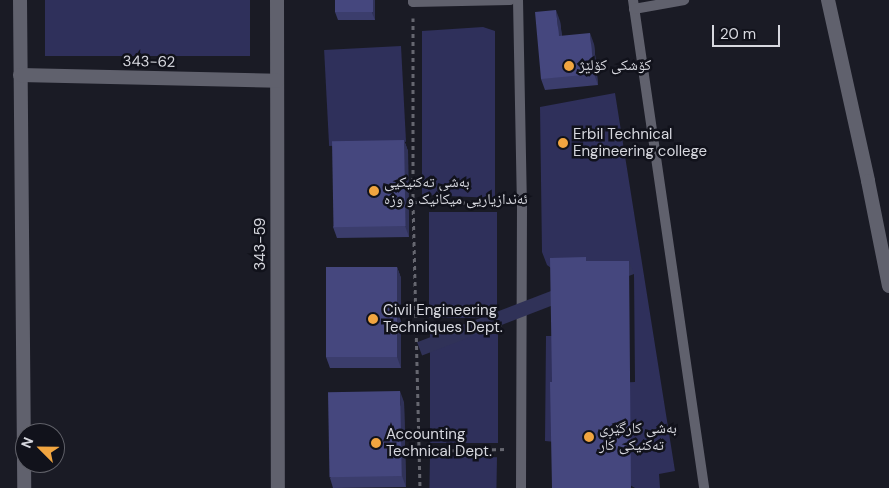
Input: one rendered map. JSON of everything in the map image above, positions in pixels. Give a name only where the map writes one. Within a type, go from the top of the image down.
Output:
[{"type":"street","points":[[20,0],[24,488]]},
{"type":"street","name":"343-59","points":[[277,0],[278,488]]},
{"type":"street","points":[[828,0],[889,286]]},
{"type":"street","name":"343-62","points":[[20,75],[277,81]]},
{"type":"lane","points":[[413,1],[510,0]]},
{"type":"lane","points":[[518,0],[522,204],[521,488]]},
{"type":"lane","points":[[684,0],[633,4],[704,488]]},
{"type":"path","points":[[413,1],[413,202],[418,324],[420,488]]},
{"type":"path","points":[[413,202],[522,204]]},
{"type":"path","points":[[418,324],[521,325]]},
{"type":"path","points":[[420,451],[522,448]]},
{"type":"shaded area","points":[[45,0],[250,0],[250,56],[45,56]]},
{"type":"shaded area","points":[[483,27],[495,31],[495,198],[422,195],[422,31]]},
{"type":"shaded area","points":[[401,46],[406,142],[329,146],[324,50]]},
{"type":"shaded area","points":[[615,93],[675,471],[659,474],[660,488],[635,488],[556,442],[545,441],[546,336],[556,336],[586,384],[635,382],[634,274],[555,271],[547,265],[542,252],[540,107]]},
{"type":"shaded area","points":[[429,212],[497,212],[497,318],[429,318]]},
{"type":"shaded area","points":[[430,334],[498,334],[498,443],[430,443]]},
{"type":"shaded area","points":[[430,456],[497,457],[496,488],[429,488]]},
{"type":"building","points":[[335,0],[373,0],[373,12],[335,12]]},
{"type":"building","name":"کۆشکی کۆلێژ","points":[[556,10],[559,36],[590,33],[594,74],[541,79],[535,12]]},
{"type":"building","points":[[404,140],[406,226],[334,227],[332,141]]},
{"type":"building","points":[[586,257],[586,261],[629,261],[631,488],[552,488],[550,258]]},
{"type":"building","points":[[326,267],[397,267],[397,357],[326,357]]},
{"type":"building","points":[[400,391],[401,476],[329,477],[328,392]]},
{"type":"place","name":"کۆشکی کۆلێژ","points":[[569,66]]},
{"type":"place","name":"Erbil Technical Engineering college","points":[[563,143]]},
{"type":"place","name":"بەشی تەکنیکیی ئەندازیاریی میکانیک و وزە","points":[[374,191]]},
{"type":"place","name":"Civil Engineering Techniques Dept.","points":[[373,319]]},
{"type":"place","name":"بەشی کارگێڕی تەکنیکی کار","points":[[589,437]]},
{"type":"place","name":"Accounting Technical Dept.","points":[[376,443]]}]
